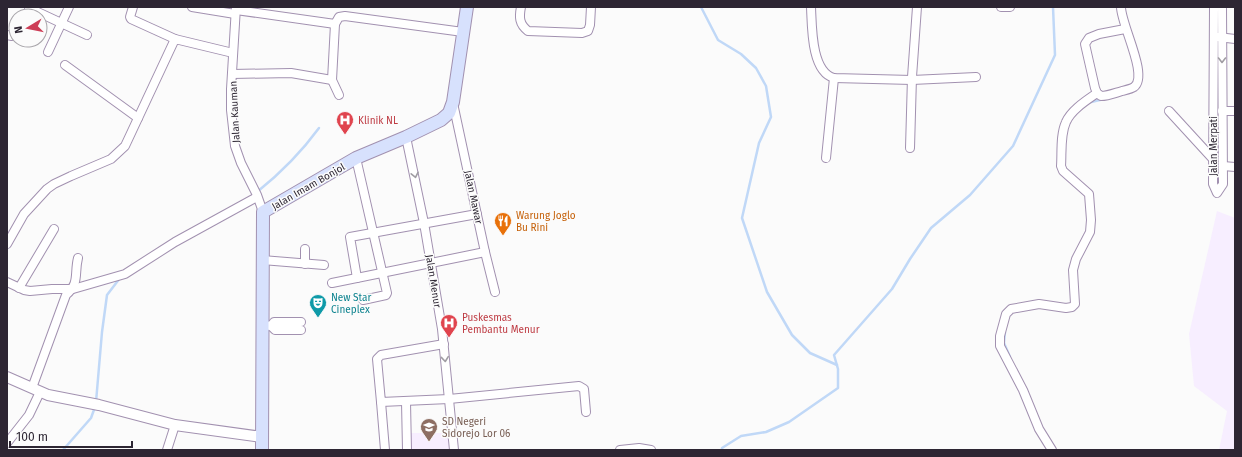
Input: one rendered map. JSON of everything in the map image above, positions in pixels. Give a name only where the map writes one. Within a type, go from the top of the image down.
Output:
[{"type":"main road","name":"Jalan Imam Bonjol","points":[[262,450],[267,326],[262,260],[262,212],[356,158],[406,137],[441,120],[448,113],[453,102],[462,32],[467,7]]},
{"type":"street","points":[[48,52],[69,7]]},
{"type":"street","points":[[133,7],[130,17],[131,19],[175,39],[233,53]]},
{"type":"street","points":[[192,7],[236,10],[335,24]]},
{"type":"street","points":[[521,7],[520,19],[522,26],[528,31],[582,33],[588,31],[590,25],[591,7]]},
{"type":"street","points":[[811,7],[813,46],[815,55],[825,73],[829,77],[912,80],[976,77]]},
{"type":"street","points":[[910,148],[912,80],[917,7]]},
{"type":"street","points":[[1001,7],[1010,7]]},
{"type":"street","points":[[1121,7],[1125,29],[1139,70],[1138,81],[1135,87],[1101,96],[1097,93],[1085,44],[1089,38],[1099,34],[1125,29]]},
{"type":"street","name":"Jalan Merpati","points":[[1214,7],[1218,37],[1222,111],[1223,184],[1218,193],[1213,184],[1213,159],[1218,37],[1222,7]]},
{"type":"street","name":"Jalan Kauman","points":[[236,10],[231,110],[235,146],[241,163],[256,194],[262,212]]},
{"type":"street","points":[[48,16],[86,35]]},
{"type":"street","points":[[339,95],[332,80],[335,24],[337,18],[346,16],[462,32]]},
{"type":"street","points":[[1218,37],[1235,39]]},
{"type":"street","points":[[7,244],[24,214],[40,196],[54,184],[111,159],[125,146],[175,39]]},
{"type":"street","points":[[65,65],[138,118]]},
{"type":"street","points":[[232,74],[290,73],[332,80]]},
{"type":"street","points":[[826,158],[834,78]]},
{"type":"street","points":[[1052,450],[1039,429],[1023,390],[1000,346],[1000,336],[1006,314],[1011,309],[1039,304],[1066,308],[1072,307],[1075,304],[1073,270],[1076,259],[1090,232],[1091,207],[1089,194],[1063,171],[1061,166],[1063,132],[1066,121],[1082,102],[1097,93]]},
{"type":"street","name":"Jalan Mawar","points":[[453,102],[495,292]]},
{"type":"street","points":[[1169,111],[1213,159]]},
{"type":"street","points":[[1222,111],[1235,111]]},
{"type":"street","name":"Jalan Menur","points":[[406,137],[432,262],[444,344],[454,450]]},
{"type":"street","points":[[356,158],[387,295],[363,300]]},
{"type":"street","points":[[1223,166],[1235,167]]},
{"type":"street","points":[[7,282],[30,292],[52,289],[73,289],[121,275],[175,242],[243,206],[256,194]]},
{"type":"street","points":[[356,278],[350,238],[477,214]]},
{"type":"street","points":[[19,288],[54,229]]},
{"type":"street","points":[[305,249],[305,264]]},
{"type":"street","points":[[332,283],[485,252]]},
{"type":"street","points":[[7,443],[29,415],[66,295],[73,289],[76,282],[76,265],[78,258]]},
{"type":"street","points":[[262,260],[324,265]]},
{"type":"street","points":[[267,326],[275,330],[301,326]]},
{"type":"street","points":[[385,450],[377,359],[381,355],[444,344]]},
{"type":"street","points":[[7,377],[48,395],[94,404],[175,425],[262,437]]},
{"type":"street","points":[[381,402],[449,399],[579,386],[584,390],[586,412]]},
{"type":"street","points":[[406,402],[407,450]]},
{"type":"street","points":[[168,450],[175,425]]},
{"type":"street","points":[[620,450],[639,448],[651,450]]},
{"type":"shaded area","points":[[1217,211],[1235,218],[1235,450],[1219,450],[1227,411],[1194,386],[1189,334]]},
{"type":"shaded area","name":"SD Negeri Sidorejo Lor 06","points":[[407,433],[450,433],[451,450],[407,450]]},
{"type":"waterway","points":[[701,7],[718,40],[741,54],[756,68],[766,86],[771,117],[759,143],[742,218],[767,292],[792,335],[810,353],[837,365]]},
{"type":"waterway","points":[[722,450],[722,448],[741,436],[766,432],[789,422],[838,388],[838,369],[834,355],[892,289],[931,228],[970,195],[1013,146],[1055,55],[1053,7]]},
{"type":"waterway","points":[[1087,103],[1104,99]]},
{"type":"waterway","points":[[257,192],[290,162],[319,128]]},
{"type":"waterway","points":[[96,402],[107,295],[120,278]]},
{"type":"waterway","points":[[1005,332],[1004,343],[1010,357]]},
{"type":"waterway","points":[[63,450],[91,418],[95,407]]},
{"type":"place","name":"Klinik NL","points":[[345,135]]},
{"type":"place","name":"Warung Joglo Bu Rini","points":[[503,236]]},
{"type":"place","name":"New Star Cineplex","points":[[318,318]]},
{"type":"place","name":"Puskesmas Pembantu Menur","points":[[449,338]]},
{"type":"place","name":"SD Negeri Sidorejo Lor 06","points":[[429,442]]}]
